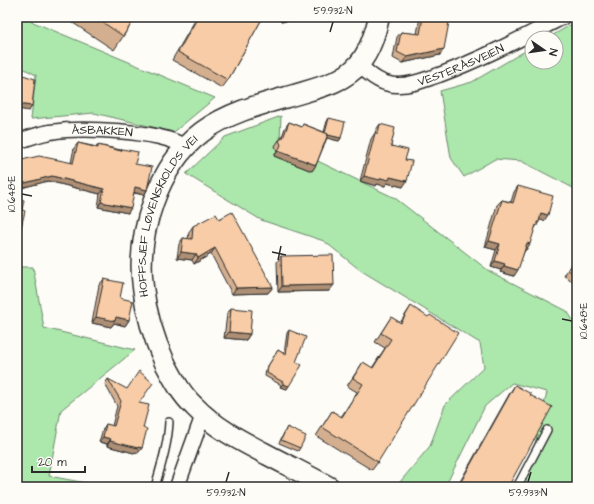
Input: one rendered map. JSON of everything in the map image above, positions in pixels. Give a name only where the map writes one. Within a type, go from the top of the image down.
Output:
[{"type":"street","name":"HOFFSJEF LØVENSKIOLDS VEI","points":[[329,487],[223,431],[203,415],[181,391],[170,372],[151,329],[143,286],[142,264],[144,241],[157,192],[167,172],[186,147],[200,133],[216,122],[258,106],[322,87],[350,72],[359,64],[368,50],[375,33],[379,17]]},
{"type":"street","name":"VESTERÅSVEIEN","points":[[359,64],[368,74],[386,83],[397,85],[407,84],[432,77],[480,58],[563,17]]},
{"type":"street","name":"ÅSBAKKEN","points":[[17,142],[50,132],[95,130],[158,136],[175,141],[186,147]]},
{"type":"street","points":[[177,487],[203,415]]},
{"type":"lane","points":[[155,487],[166,447],[169,422]]},
{"type":"lane","points":[[517,487],[547,430]]},
{"type":"green space","points":[[17,17],[26,17],[33,22],[215,98],[174,132],[94,113],[31,119],[36,75],[17,65]]},
{"type":"green space","points":[[577,21],[577,190],[521,161],[495,159],[464,177],[451,158],[440,91],[472,82],[524,52],[524,70],[564,70],[564,30],[562,30]]},
{"type":"green space","points":[[281,116],[280,143],[395,198],[489,271],[567,311],[577,326],[577,487],[525,487],[547,392],[512,383],[485,406],[445,487],[399,487],[400,482],[430,446],[445,405],[484,367],[480,343],[360,270],[324,241],[261,220],[186,174],[225,137]]},
{"type":"green space","points":[[17,267],[33,267],[44,328],[135,350],[61,410],[49,476],[107,487],[17,487]]},
{"type":"building","points":[[95,17],[136,17],[123,36]]},
{"type":"building","points":[[198,17],[263,17],[228,80],[178,52]]},
{"type":"building","points":[[423,17],[450,17],[444,49],[407,57],[397,52],[401,32],[420,34]]},
{"type":"building","points":[[17,73],[35,79],[32,106],[17,104]]},
{"type":"building","points":[[329,118],[345,122],[341,138],[325,133]]},
{"type":"building","points":[[289,122],[302,127],[303,124],[328,134],[316,165],[278,151],[281,145],[279,140],[283,138]]},
{"type":"building","points":[[380,124],[395,128],[391,146],[408,150],[405,160],[412,161],[407,181],[390,177],[389,180],[381,178],[380,180],[364,176],[375,133],[378,133]]},
{"type":"building","points":[[78,143],[98,148],[98,145],[121,151],[122,149],[138,152],[135,164],[152,167],[147,190],[135,187],[131,208],[101,202],[104,189],[52,176],[21,184],[17,161],[39,156],[73,163]]},
{"type":"building","points":[[518,186],[553,196],[548,215],[541,213],[530,244],[527,243],[518,270],[504,266],[505,264],[495,261],[500,244],[489,241],[502,200],[513,203]]},
{"type":"building","points":[[17,198],[24,200],[22,210],[25,211],[17,245]]},
{"type":"building","points":[[232,212],[273,287],[236,288],[215,248],[198,258],[196,254],[181,252],[183,238],[192,239],[193,226],[216,214],[219,219]]},
{"type":"building","points":[[17,246],[20,246],[17,258]]},
{"type":"building","points":[[333,255],[334,285],[282,286],[281,256]]},
{"type":"building","points":[[577,255],[577,276],[568,270]]},
{"type":"building","points":[[104,279],[123,283],[120,298],[133,301],[129,320],[116,317],[115,321],[96,317]]},
{"type":"building","points":[[411,306],[428,317],[430,315],[458,333],[378,462],[322,427],[332,411],[342,417],[363,384],[353,378],[363,362],[373,368],[391,339],[381,333],[391,317],[401,323]]},
{"type":"building","points":[[231,308],[252,310],[250,334],[229,332]]},
{"type":"building","points":[[289,330],[306,337],[296,362],[302,365],[289,386],[283,384],[283,382],[267,373],[268,366],[278,350],[286,355]]},
{"type":"building","points":[[139,371],[153,383],[139,403],[149,405],[143,428],[147,429],[142,448],[110,441],[111,439],[103,437],[106,424],[114,426],[121,401],[108,379],[127,389]]},
{"type":"building","points":[[515,385],[552,407],[508,487],[458,487]]},
{"type":"building","points":[[287,427],[306,436],[300,448],[281,440]]}]
